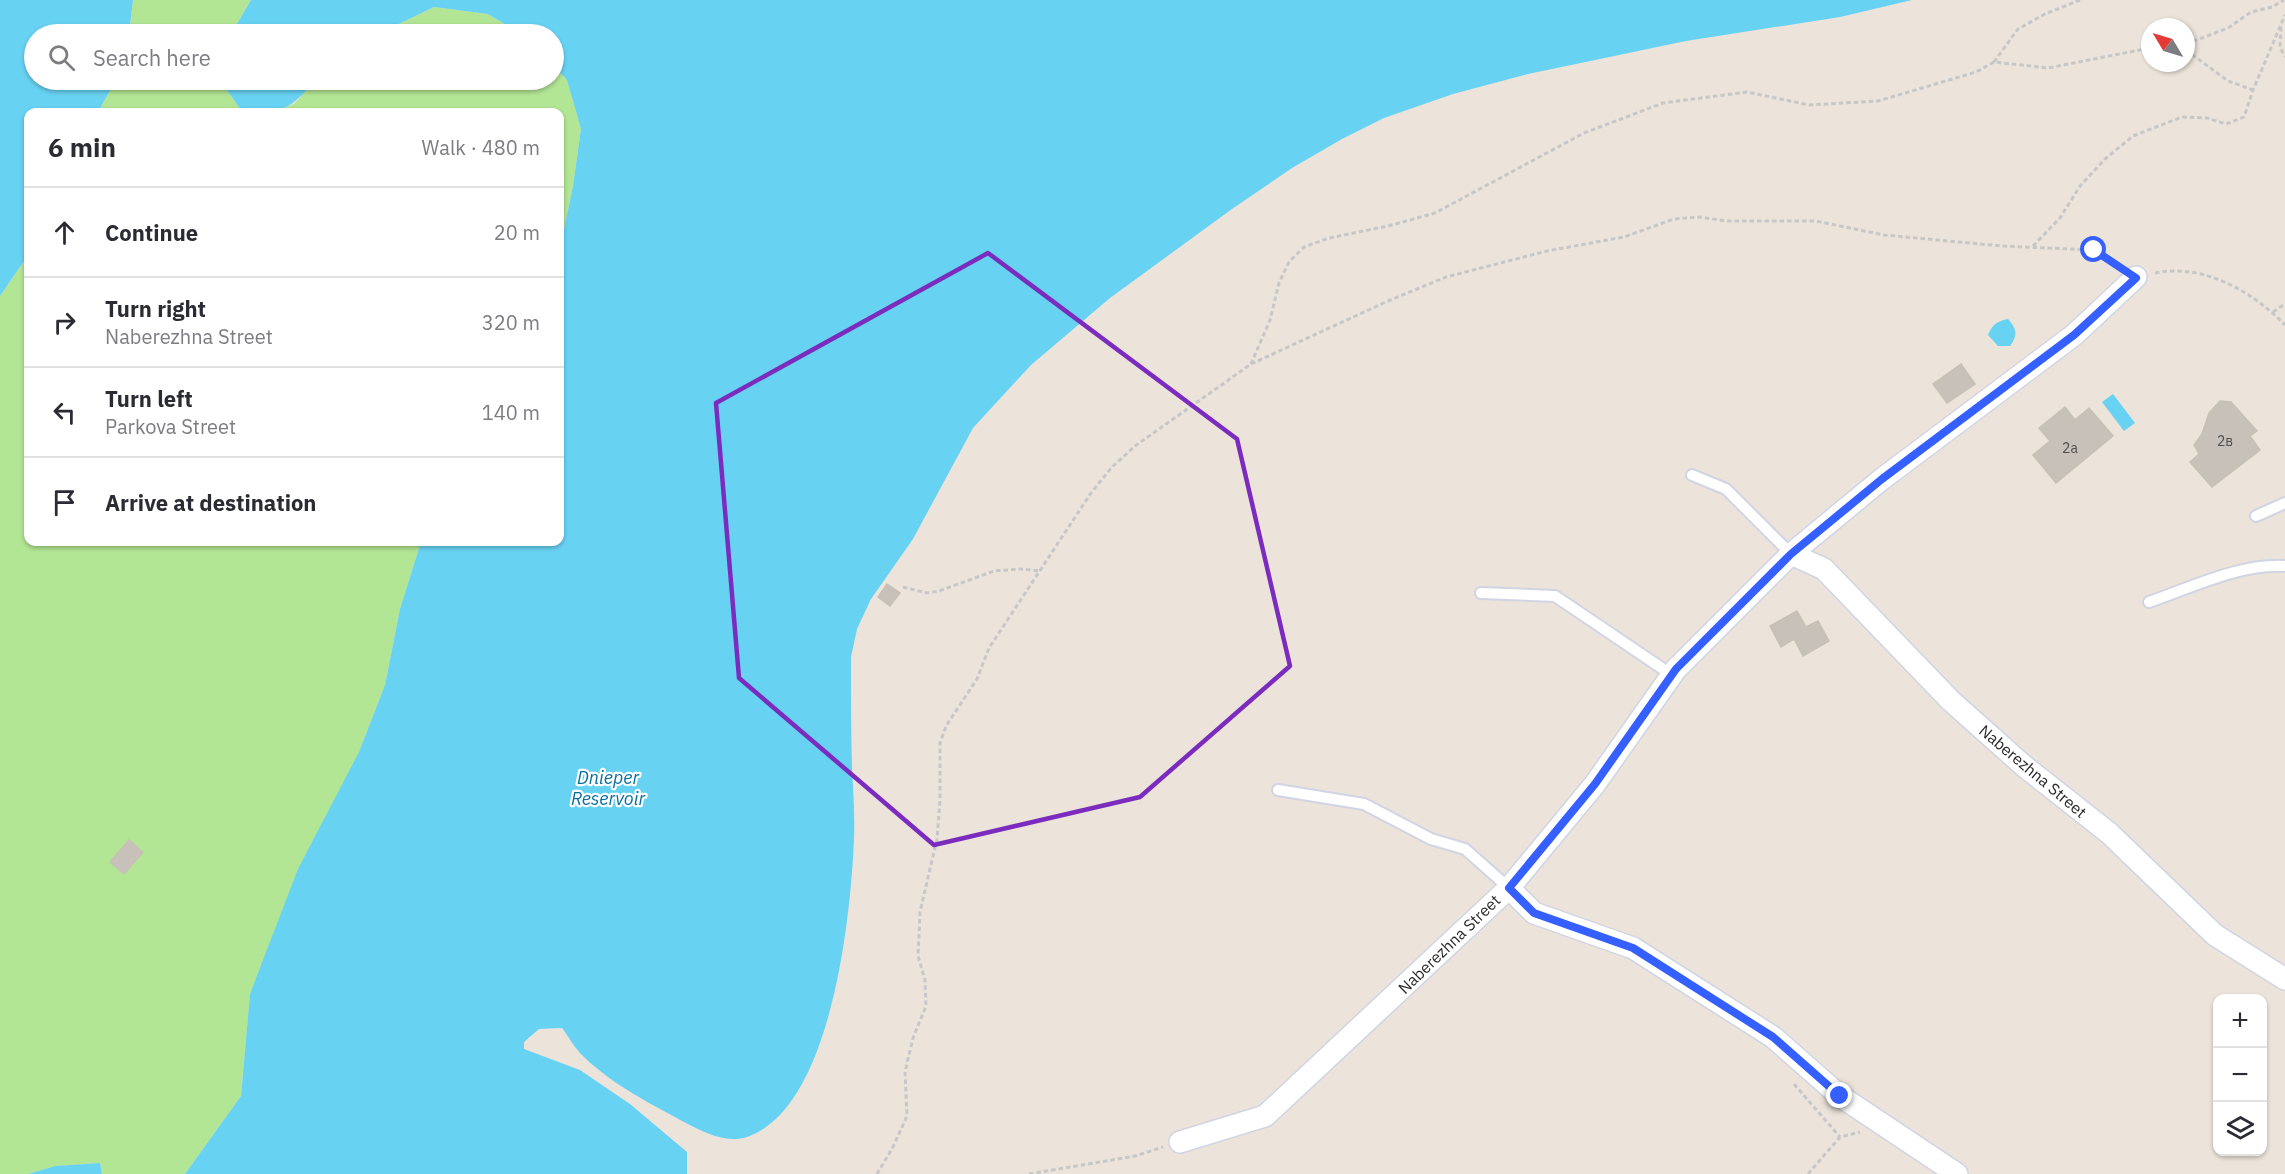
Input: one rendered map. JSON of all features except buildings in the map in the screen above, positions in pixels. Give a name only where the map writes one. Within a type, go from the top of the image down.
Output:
[{"type":"street","name":"Naberezhna Street","points":[[1180,1142],[1266,1116],[1509,888],[1595,784],[1672,675],[1791,554],[1882,479],[2074,335],[2136,278]]},
{"type":"street","name":"Naberezhna Street","points":[[1791,554],[1824,569],[1951,701],[2024,766],[2109,833],[2215,935],[2285,979]]},
{"type":"street","points":[[1509,888],[1534,913],[1633,948],[1773,1037],[1840,1096],[1958,1174]]},
{"type":"lane","points":[[1692,475],[1726,489],[1791,554]]},
{"type":"lane","points":[[2256,516],[2285,503]]},
{"type":"lane","points":[[2149,602],[2218,578],[2269,565],[2285,566]]},
{"type":"lane","points":[[1481,594],[1555,596],[1672,675]]},
{"type":"lane","points":[[1278,790],[1364,804],[1431,839],[1466,849],[1509,888]]},
{"type":"path","points":[[1251,364],[1270,320],[1279,283],[1289,262],[1304,247],[1329,238],[1388,226],[1435,213],[1584,133],[1663,103],[1747,92],[1809,105],[1878,101],[1976,72],[1994,62],[2018,29],[2045,14],[2080,0]]},
{"type":"path","points":[[2195,41],[2228,28],[2251,12],[2272,7],[2284,0]]},
{"type":"path","points":[[2033,246],[2060,218],[2080,186],[2092,172],[2133,136],[2182,117],[2207,118],[2226,124],[2244,117],[2285,15]]},
{"type":"path","points":[[2281,26],[2280,47],[2285,57]]},
{"type":"path","points":[[1994,62],[2048,68],[2141,50]]},
{"type":"path","points":[[2195,57],[2228,81],[2253,90]]},
{"type":"path","points":[[877,1174],[893,1147],[907,1116],[905,1072],[913,1038],[926,1006],[925,980],[918,956],[920,912],[937,839],[940,743],[946,726],[977,679],[989,648],[1090,493],[1112,467],[1135,447],[1251,364],[1446,277],[1547,251],[1624,237],[1674,219],[1700,217],[1726,221],[1816,221],[1884,235],[2002,246],[2094,250],[2136,278],[2171,270],[2208,276],[2243,291],[2273,312],[2285,325]]},
{"type":"path","points":[[2273,312],[2285,304]]},
{"type":"path","points":[[903,587],[927,593],[993,571],[1020,569],[1040,571]]},
{"type":"path","points":[[1808,1174],[1840,1137]]},
{"type":"path","points":[[1029,1174],[1135,1156],[1180,1142]]},
{"type":"highlighted area","points":[[988,253],[1237,439],[1290,666],[1140,797],[934,845],[739,678],[716,403]]},
{"type":"green space","points":[[133,0],[251,0],[237,24],[130,24]]},
{"type":"green space","points":[[434,7],[488,14],[504,24],[399,24]]},
{"type":"green space","points":[[564,77],[567,80],[581,129],[564,229],[564,108],[283,108],[294,104],[307,90],[564,90]]},
{"type":"green space","points":[[110,90],[227,90],[240,108],[100,108]]},
{"type":"green space","points":[[24,261],[24,546],[420,546],[400,609],[385,685],[359,752],[250,994],[241,1096],[185,1174],[102,1174],[100,1163],[55,1166],[28,1174],[0,1174],[0,296]]},
{"type":"water","points":[[0,0],[133,0],[130,24],[24,24],[24,90],[110,90],[100,108],[24,108],[24,261],[0,296]]},
{"type":"water","name":"Dnieper Reservoir","points":[[251,0],[1912,0],[1840,17],[1686,41],[1528,74],[1453,94],[1384,118],[1292,168],[1232,209],[1110,298],[1031,365],[973,428],[913,539],[871,599],[857,629],[851,657],[854,838],[848,913],[831,1005],[817,1050],[799,1089],[776,1119],[747,1137],[723,1138],[686,1123],[620,1085],[581,1054],[562,1028],[539,1029],[524,1042],[524,1049],[580,1070],[630,1104],[687,1152],[687,1174],[185,1174],[241,1096],[250,994],[298,869],[359,752],[385,685],[400,609],[420,546],[564,546],[564,229],[581,129],[567,80],[564,77],[564,24],[504,24],[488,14],[434,7],[399,24],[237,24]]},
{"type":"water","points":[[227,90],[307,90],[284,108],[240,108]]},
{"type":"water","points":[[2008,319],[2015,329],[2014,339],[2010,346],[1998,346],[1988,335],[1995,324]]},
{"type":"water","points":[[2113,394],[2135,423],[2124,431],[2102,402]]},
{"type":"water","points":[[100,1163],[102,1174],[28,1174],[55,1166]]},
{"type":"route","points":[[1840,1096],[1773,1037],[1633,948],[1534,913],[1509,888],[1595,784],[1676,669],[1791,554],[1882,479],[2074,335],[2136,278],[2094,250]]}]
